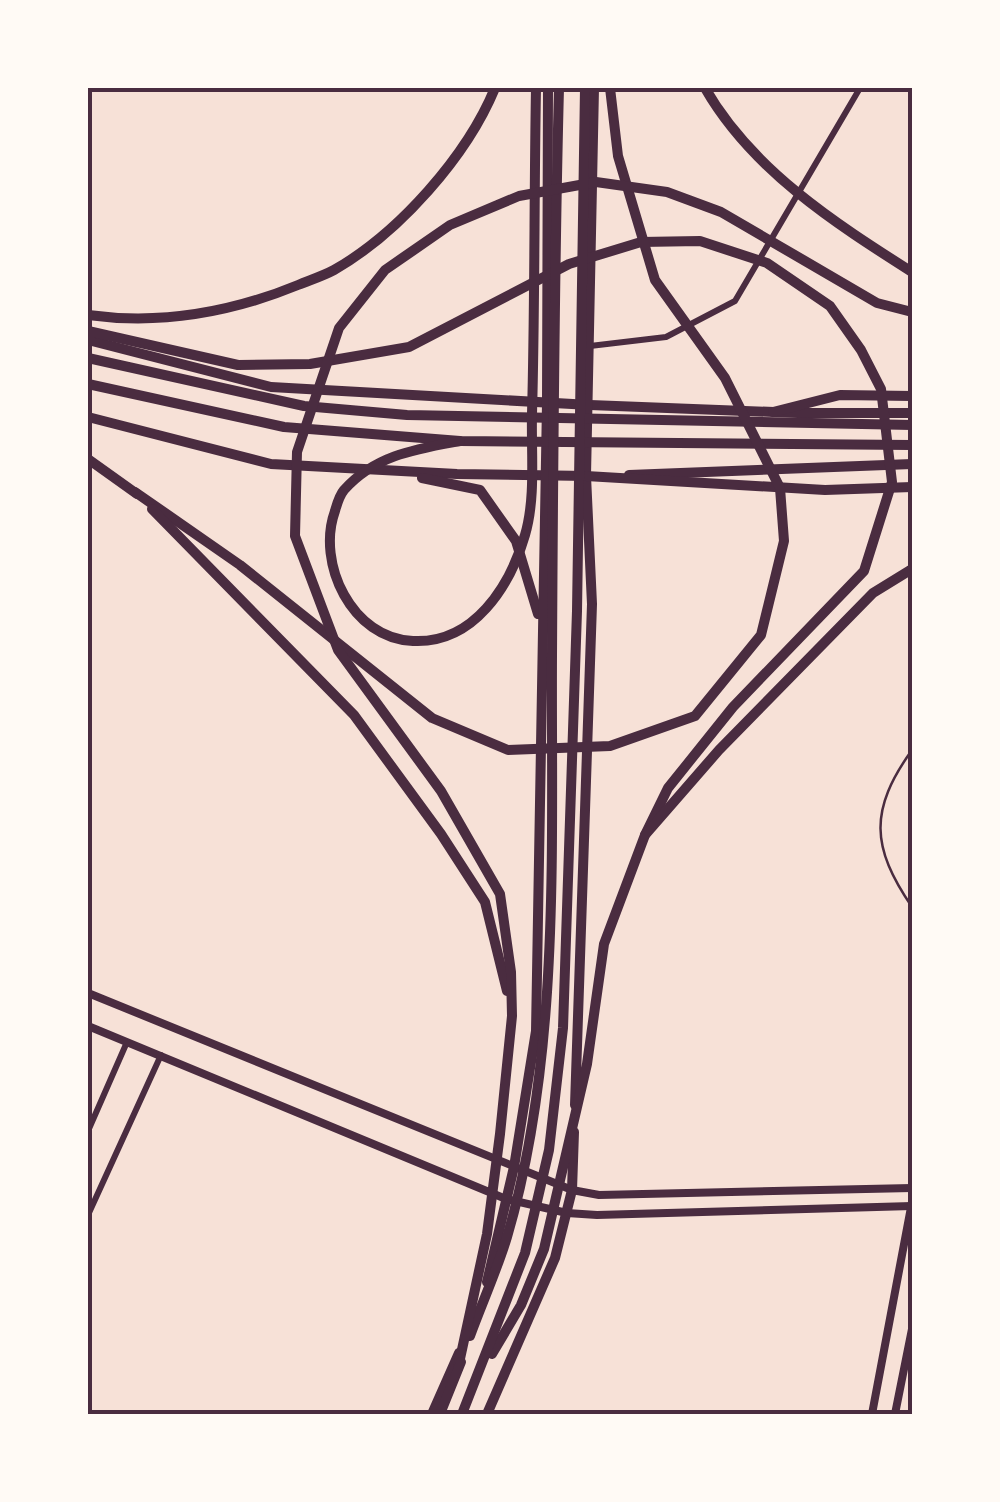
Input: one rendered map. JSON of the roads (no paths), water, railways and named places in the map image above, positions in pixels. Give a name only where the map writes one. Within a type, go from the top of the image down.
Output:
[{"type":"main road","points":[[88,315],[153,320],[218,312],[334,270],[385,232],[442,176],[488,106],[495,88]]},
{"type":"main road","points":[[460,442],[384,458],[342,492],[329,528],[331,564],[347,602],[376,630],[411,642],[444,638],[477,618],[502,590],[526,532],[533,382],[536,88]]},
{"type":"main road","points":[[432,1414],[484,1297],[514,1167],[536,1031],[548,88]]},
{"type":"main road","points":[[440,1414],[507,1237],[528,1144],[542,1038],[550,926],[559,88]]},
{"type":"main road","points":[[462,1414],[524,1253],[549,1150],[563,1028],[577,610],[585,88]]},
{"type":"main road","points":[[487,1414],[555,1258],[572,1190],[592,604],[586,476],[594,88]]},
{"type":"main road","points":[[88,460],[240,565],[432,718],[508,750],[610,746],[694,716],[761,635],[784,542],[780,488],[725,378],[655,280],[618,156],[610,88]]},
{"type":"main road","points":[[705,88],[769,169],[838,225],[912,272]]},
{"type":"main road","points":[[458,1368],[487,1234],[512,1016],[511,972],[500,894],[441,791],[338,650],[295,536],[297,452],[339,328],[385,270],[450,225],[518,196],[596,182],[668,192],[721,212],[877,303],[912,312]]},
{"type":"main road","points":[[88,330],[238,364],[310,364],[408,347],[569,264],[641,242],[700,242],[767,263],[830,306],[861,350],[881,389],[892,482],[864,571],[733,707],[668,788],[645,836],[604,944],[587,1064],[544,1249],[522,1305],[476,1380]]},
{"type":"main road","points":[[88,340],[271,387],[590,405],[912,413]]},
{"type":"main road","points":[[88,358],[304,406],[406,415],[912,425]]},
{"type":"main road","points":[[88,384],[284,427],[460,442],[912,446]]},
{"type":"main road","points":[[773,412],[840,395],[912,396]]},
{"type":"main road","points":[[88,417],[271,464],[392,471],[586,476],[912,464]]},
{"type":"main road","points":[[392,471],[480,490],[516,541],[541,626]]},
{"type":"main road","points":[[586,476],[825,490],[912,487]]},
{"type":"main road","points":[[135,492],[354,715],[441,834],[485,902],[512,1016]]},
{"type":"main road","points":[[645,836],[719,750],[874,593],[912,569]]},
{"type":"street","points":[[590,346],[666,337],[736,301],[860,88]]},
{"type":"street","points":[[88,993],[572,1190],[599,1195],[912,1188]]},
{"type":"street","points":[[88,1026],[506,1199],[567,1213],[912,1205],[872,1414]]},
{"type":"street","points":[[88,1131],[127,1042]]},
{"type":"street","points":[[88,1215],[161,1055]]},
{"type":"street","points":[[896,1414],[912,1329]]},
{"type":"lane","points":[[912,750],[895,774],[884,802],[879,841],[888,870],[912,908]]}]
